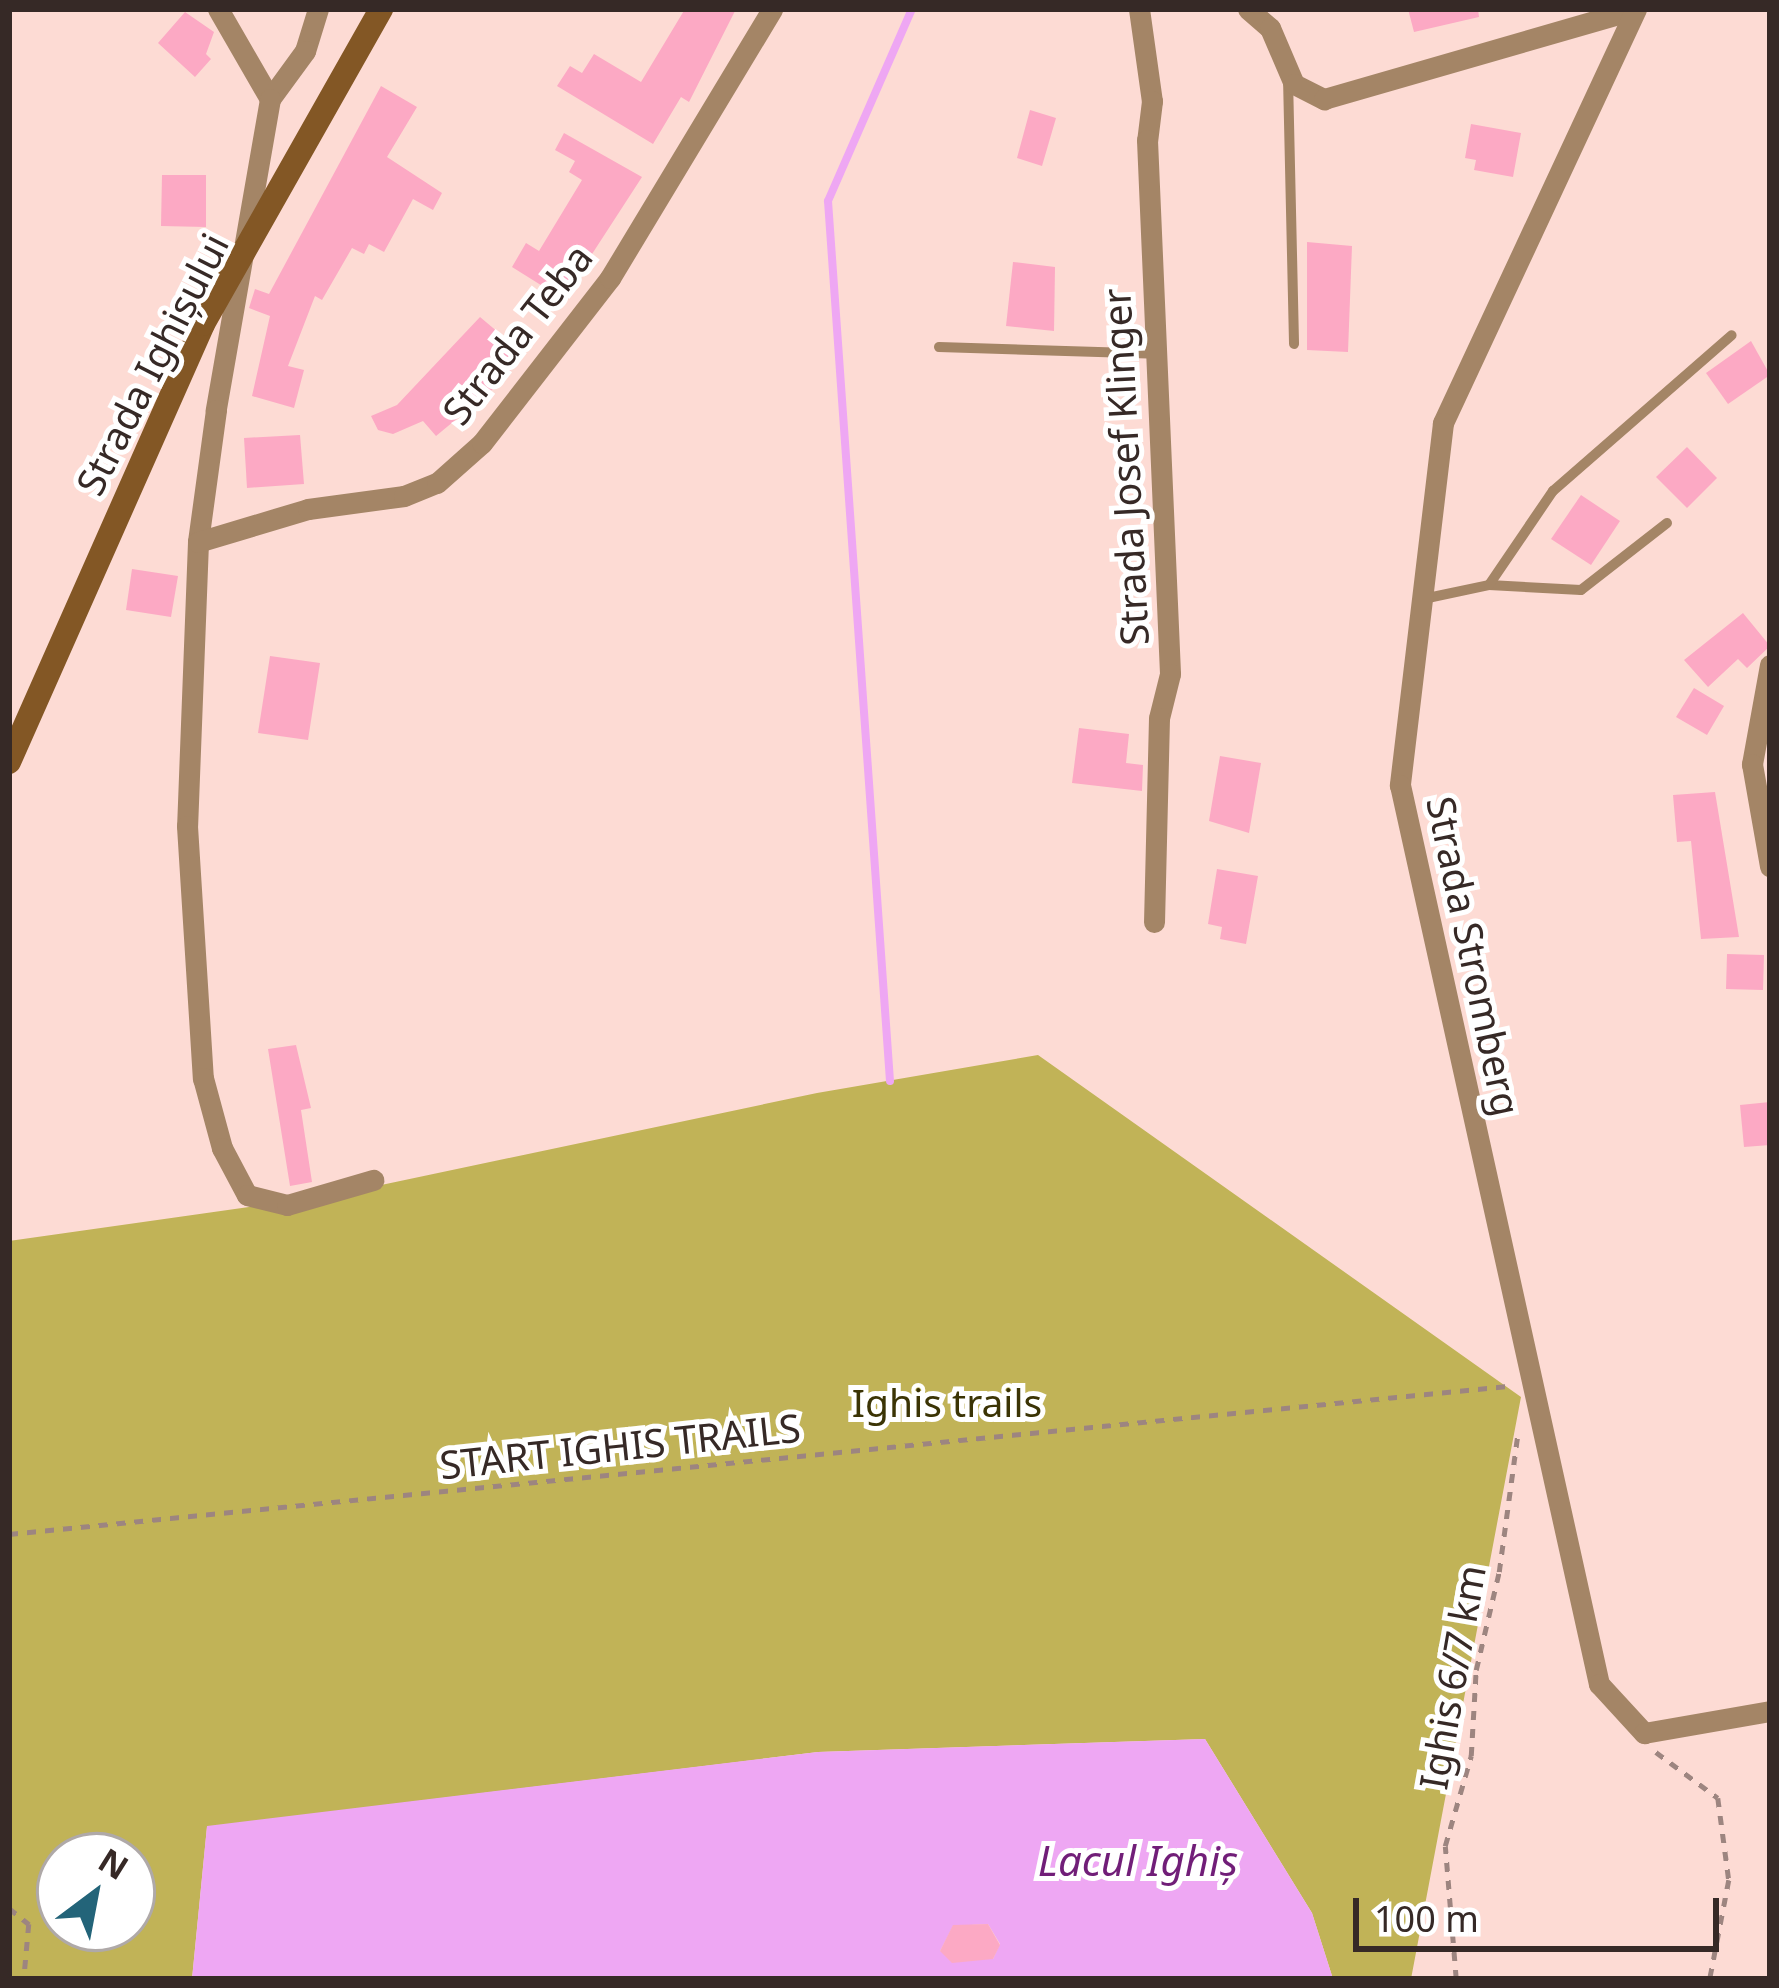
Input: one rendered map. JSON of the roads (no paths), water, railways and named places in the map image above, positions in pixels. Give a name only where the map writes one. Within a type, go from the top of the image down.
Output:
[{"type":"street","points":[[218,9],[270,99]]},
{"type":"street","points":[[318,9],[292,76],[270,99],[242,262],[198,542],[187,826],[203,1078],[222,1148],[247,1195],[287,1205],[373,1180]]},
{"type":"street","name":"Strada Ighișului","points":[[9,762],[203,324],[381,9]]},
{"type":"street","name":"Strada Teba","points":[[198,542],[308,509],[404,496],[437,483],[482,443],[610,278],[772,9]]},
{"type":"street","name":"Strada Josef Klinger","points":[[1139,9],[1152,101],[1156,354],[1170,674],[1159,718],[1154,922]]},
{"type":"street","points":[[1248,9],[1268,18],[1288,75],[1312,96],[1336,99],[1636,9]]},
{"type":"street","name":"Strada Stromberg","points":[[1636,9],[1456,384],[1433,469],[1400,785],[1598,1680],[1644,1733],[1770,1711]]},
{"type":"street","points":[[1770,665],[1763,735],[1752,764],[1770,866]]},
{"type":"lane","points":[[1288,75],[1294,344]]},
{"type":"lane","points":[[1489,586],[1553,491],[1732,334]]},
{"type":"lane","points":[[939,347],[1156,354]]},
{"type":"lane","points":[[1420,600],[1489,586],[1581,590],[1667,523]]},
{"type":"water","name":"Lacul Ighiș","points":[[1205,1739],[1312,1913],[1333,1979],[192,1979],[207,1826],[818,1752]],"holes":[[[988,1924],[1000,1944],[993,1959],[940,1951],[953,1926]]]},
{"type":"waterway","points":[[890,1081],[828,201],[912,9]]},
{"type":"park label","name":"Ighis trails","points":[[947,1402]]}]
